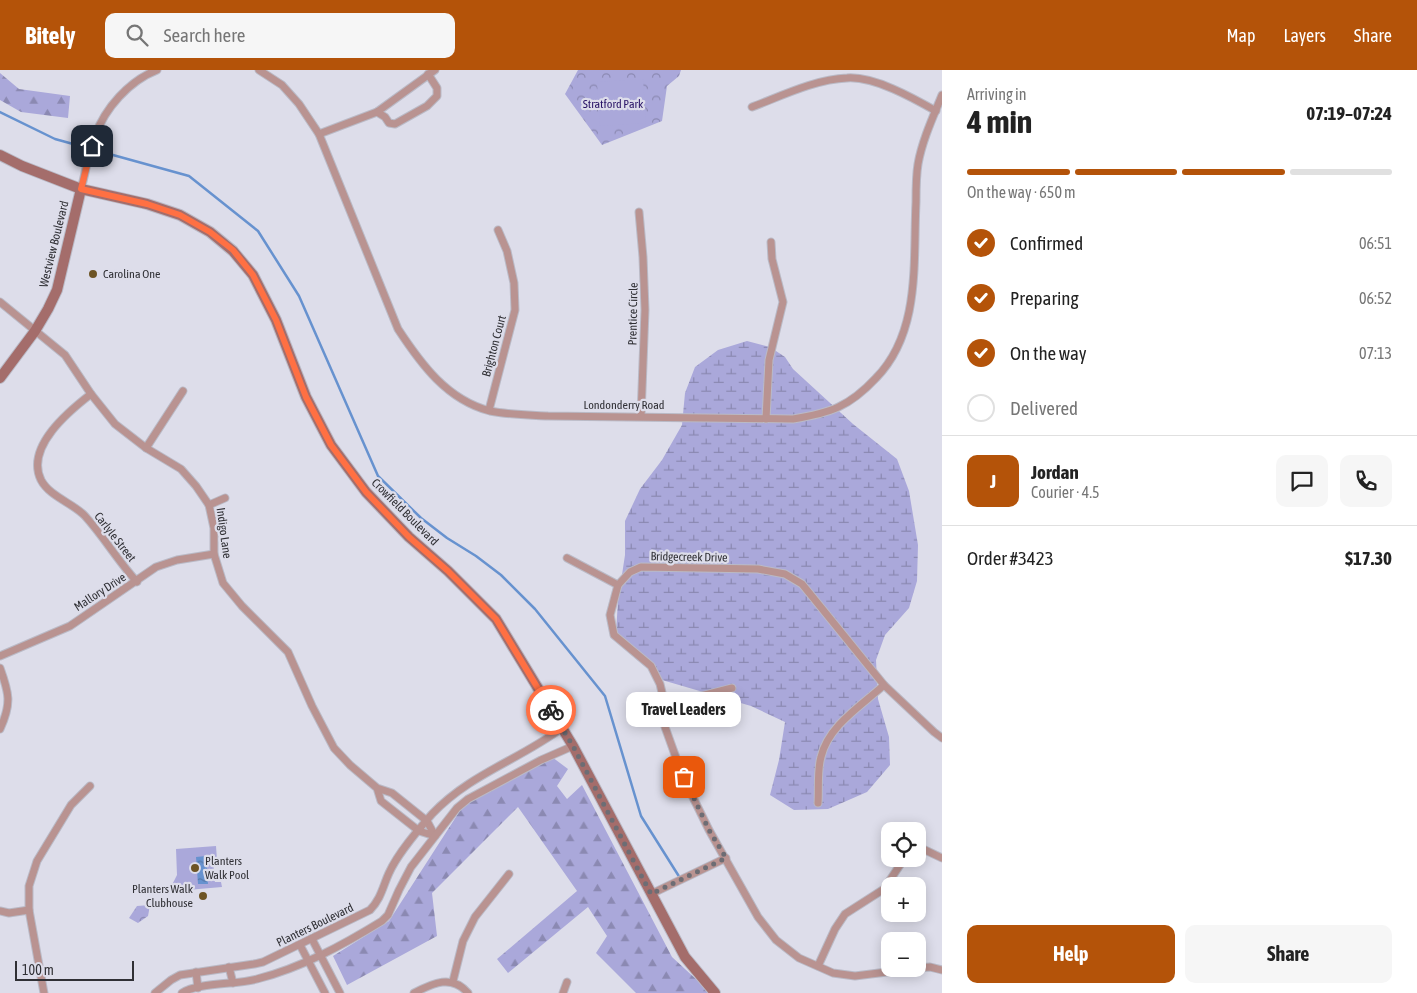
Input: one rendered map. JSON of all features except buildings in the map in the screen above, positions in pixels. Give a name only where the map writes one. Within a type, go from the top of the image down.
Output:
[{"type":"main road","name":"Crowfield Boulevard","points":[[0,155],[22,166],[81,189],[147,204],[180,215],[210,232],[233,250],[253,275],[276,320],[306,397],[331,445],[366,492],[409,537],[448,571],[496,619],[573,746],[685,957],[715,993]]},
{"type":"main road","name":"Westview Boulevard","points":[[0,378],[35,330],[57,290],[81,189]]},
{"type":"street","points":[[81,189],[95,135],[116,99],[135,82],[157,70]]},
{"type":"street","name":"Londonderry Road","points":[[259,70],[282,85],[299,104],[319,134],[398,328],[417,357],[436,380],[454,394],[488,410],[509,414],[548,416],[793,419],[821,414],[843,406],[864,390],[883,370],[897,349],[906,326],[912,296],[918,164],[942,96]]},
{"type":"street","points":[[319,134],[377,112],[432,72],[437,88],[437,96],[427,106],[395,124],[389,123],[385,117],[377,112]]},
{"type":"street","points":[[752,107],[823,81],[848,77],[877,83],[909,96],[936,111]]},
{"type":"street","name":"Prentice Circle","points":[[639,212],[644,257],[645,310],[641,416]]},
{"type":"street","name":"Brighton Court","points":[[488,410],[515,310],[514,283],[507,252],[498,230]]},
{"type":"street","points":[[766,419],[769,360],[783,302],[772,259],[771,242]]},
{"type":"street","name":"Indigo Lane","points":[[0,302],[65,355],[91,394],[115,424],[146,448],[181,470],[196,486],[209,505],[214,528],[214,554],[223,583],[242,606],[288,652],[312,706],[334,748],[350,765],[377,788],[392,793],[427,821],[435,836]]},
{"type":"street","points":[[146,448],[183,392]]},
{"type":"street","name":"Carlyle Street","points":[[91,394],[73,408],[50,432],[42,447],[38,463],[42,480],[52,491],[83,514],[137,582]]},
{"type":"street","points":[[209,505],[225,498]]},
{"type":"street","name":"Mallory Drive","points":[[0,656],[70,626],[156,568],[177,560],[214,554]]},
{"type":"street","points":[[567,558],[618,585],[610,615],[614,635],[651,666],[660,684],[664,701],[665,727],[684,777],[709,830],[758,917],[776,940],[799,958],[833,973],[854,976],[881,973]]},
{"type":"street","name":"Bridgecreek Drive","points":[[618,585],[630,572],[641,568],[758,569],[785,574],[802,584],[884,686],[942,738]]},
{"type":"street","points":[[0,668],[8,689],[8,712],[0,729]]},
{"type":"street","points":[[818,803],[820,758],[827,740],[834,729],[884,686]]},
{"type":"street","points":[[664,701],[701,696],[732,688]]},
{"type":"street","name":"Planters Boulevard","points":[[154,993],[180,975],[263,962],[360,916],[375,905],[397,858],[427,821],[448,799],[474,779],[549,738],[562,728]]},
{"type":"street","points":[[182,993],[198,988],[256,979],[308,961],[382,921],[388,915],[398,890],[411,867],[457,808],[468,799],[541,760],[573,746]]},
{"type":"street","points":[[44,993],[29,910],[29,886],[37,862],[71,805],[90,786]]},
{"type":"street","name":"Indigo Lane","points":[[377,788],[381,801],[419,831],[435,836]]},
{"type":"street","points":[[926,850],[942,858]]},
{"type":"street","points":[[651,894],[726,858]]},
{"type":"street","points":[[818,966],[834,929],[844,914],[884,889],[899,867]]},
{"type":"street","points":[[454,981],[463,940],[474,917],[509,874]]},
{"type":"street","points":[[0,911],[9,913],[29,910]]},
{"type":"street","points":[[312,939],[340,993]]},
{"type":"street","points":[[300,945],[325,993]]},
{"type":"street","points":[[229,967],[233,983]]},
{"type":"street","points":[[926,967],[942,970]]},
{"type":"street","points":[[196,972],[198,988]]},
{"type":"street","points":[[414,993],[442,982],[454,981],[468,993]]},
{"type":"street","points":[[563,993],[567,982]]},
{"type":"green space","name":"Stratford Park","points":[[578,70],[681,70],[679,76],[667,86],[662,121],[602,145],[565,94]]},
{"type":"green space","points":[[0,73],[19,89],[70,96],[68,118],[21,112],[0,100]]},
{"type":"green space","points":[[643,79],[646,123],[600,126],[597,82]]},
{"type":"green space","points":[[747,341],[770,347],[785,357],[793,369],[853,424],[897,459],[909,491],[918,545],[917,581],[909,608],[885,635],[876,660],[878,699],[889,737],[890,765],[867,792],[828,809],[794,810],[770,795],[779,760],[785,722],[751,706],[662,680],[635,658],[616,633],[618,601],[625,555],[625,521],[640,489],[662,460],[682,425],[685,393],[695,367],[718,350]]},
{"type":"green space","points":[[552,757],[568,769],[557,786],[567,799],[582,785],[672,957],[711,993],[636,993],[596,953],[607,936],[588,907],[508,973],[497,959],[577,891],[518,807],[432,893],[437,936],[347,985],[333,956],[389,921],[463,806]]},
{"type":"green space","name":"Planters Walk Pool","points":[[216,846],[217,860],[213,860],[215,882],[221,882],[222,887],[187,890],[186,886],[174,887],[173,883],[177,875],[176,849]]},
{"type":"green space","points":[[150,905],[148,916],[138,923],[129,918],[137,906]]},
{"type":"water","points":[[206,856],[208,884],[198,884],[196,857]]},
{"type":"waterway","points":[[0,112],[55,139],[189,176],[258,231],[299,296],[378,476],[421,518],[501,575],[535,609],[605,696],[641,816],[680,878]]},
{"type":"way so far","points":[[551,710],[573,746],[651,894],[726,858],[709,830],[684,777]]},
{"type":"place","name":"Carolina One","points":[[93,274]]},
{"type":"place","name":"Travel Leaders","points":[[684,777]]},
{"type":"place","name":"Planters Walk Pool","points":[[195,868]]},
{"type":"place","name":"Planters Walk Clubhouse","points":[[203,896]]},
{"type":"route","points":[[92,146],[81,189],[147,204],[180,215],[210,232],[233,250],[253,275],[276,320],[306,397],[331,445],[366,492],[409,537],[448,571],[496,619],[551,710]]}]
